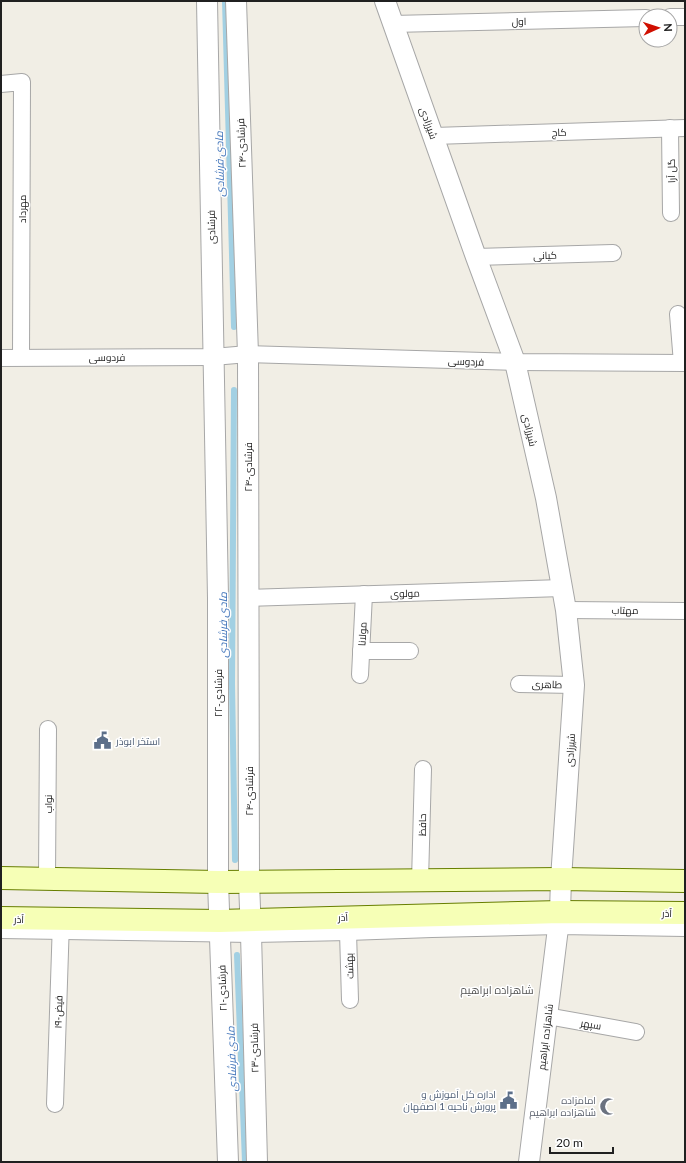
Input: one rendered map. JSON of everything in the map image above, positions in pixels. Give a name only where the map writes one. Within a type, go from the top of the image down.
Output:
[{"type":"main road","points":[[1,878],[218,882],[561,879],[685,881]]},
{"type":"main road","name":"آذر","points":[[1,918],[61,925],[251,927],[560,919],[685,914]]},
{"type":"street","name":"فرشادی","points":[[207,1],[213,357]]},
{"type":"street","name":"۲۴-فرشادی","points":[[236,1],[248,354],[249,882],[251,927]]},
{"type":"street","name":"شیرزادی","points":[[385,1],[392,24],[515,362],[546,498],[566,610],[574,685],[561,879],[560,919]]},
{"type":"street","name":"اول","points":[[392,24],[638,18]]},
{"type":"street","name":"مهرداد","points":[[1,84],[22,82],[22,357]]},
{"type":"street","name":"کاج","points":[[434,136],[677,128]]},
{"type":"street","name":"گل آرا","points":[[671,213],[677,128]]},
{"type":"street","name":"کیانی","points":[[476,257],[613,253]]},
{"type":"street","points":[[678,314],[683,363]]},
{"type":"street","name":"فردوسی","points":[[1,358],[213,357],[248,354],[515,362],[683,363]]},
{"type":"street","name":"۲۲-فرشادی","points":[[213,357],[218,598],[219,927]]},
{"type":"street","name":"مولوی","points":[[249,598],[562,588]]},
{"type":"street","name":"مولانا","points":[[360,675],[364,594]]},
{"type":"street","name":"مهتاب","points":[[566,610],[685,611]]},
{"type":"street","points":[[361,651],[410,651]]},
{"type":"street","name":"طاهری","points":[[519,684],[574,685]]},
{"type":"street","name":"نواب","points":[[47,878],[48,729]]},
{"type":"street","name":"حافظ","points":[[420,880],[423,770]]},
{"type":"street","name":"آذر","points":[[560,919],[685,928]]},
{"type":"street","name":"شاهزاده ابراهیم","points":[[529,1162],[560,919]]},
{"type":"street","name":"آذر","points":[[251,927],[348,932],[432,922]]},
{"type":"street","name":"آذر","points":[[1,930],[61,925]]},
{"type":"street","name":"۱۹-فیض","points":[[55,1104],[61,925]]},
{"type":"street","name":"۲۱-فرشادی","points":[[219,927],[228,1162]]},
{"type":"street","name":"۲۳-فرشادی","points":[[251,927],[257,1162]]},
{"type":"street","name":"بهشت","points":[[348,932],[350,1000]]},
{"type":"street","name":"سپهر","points":[[547,1016],[636,1032]]},
{"type":"waterway","name":"مادی فرشادی","points":[[225,1],[234,327]]},
{"type":"waterway","name":"مادی فرشادی","points":[[234,390],[232,684],[235,860]]},
{"type":"waterway","name":"مادی فرشادی","points":[[237,955],[245,1162]]},
{"type":"place","name":"استخر ابوذر","points":[[103,741]]},
{"type":"place","name":"اداره کل آموزش و پرورش ناحیه 1 اصفهان","points":[[509,1100]]},
{"type":"place","name":"امامزاده شاهزاده ابراهیم","points":[[609,1106]]},
{"type":"district","name":"شاهزاده ابراهیم","points":[[497,989]]}]
